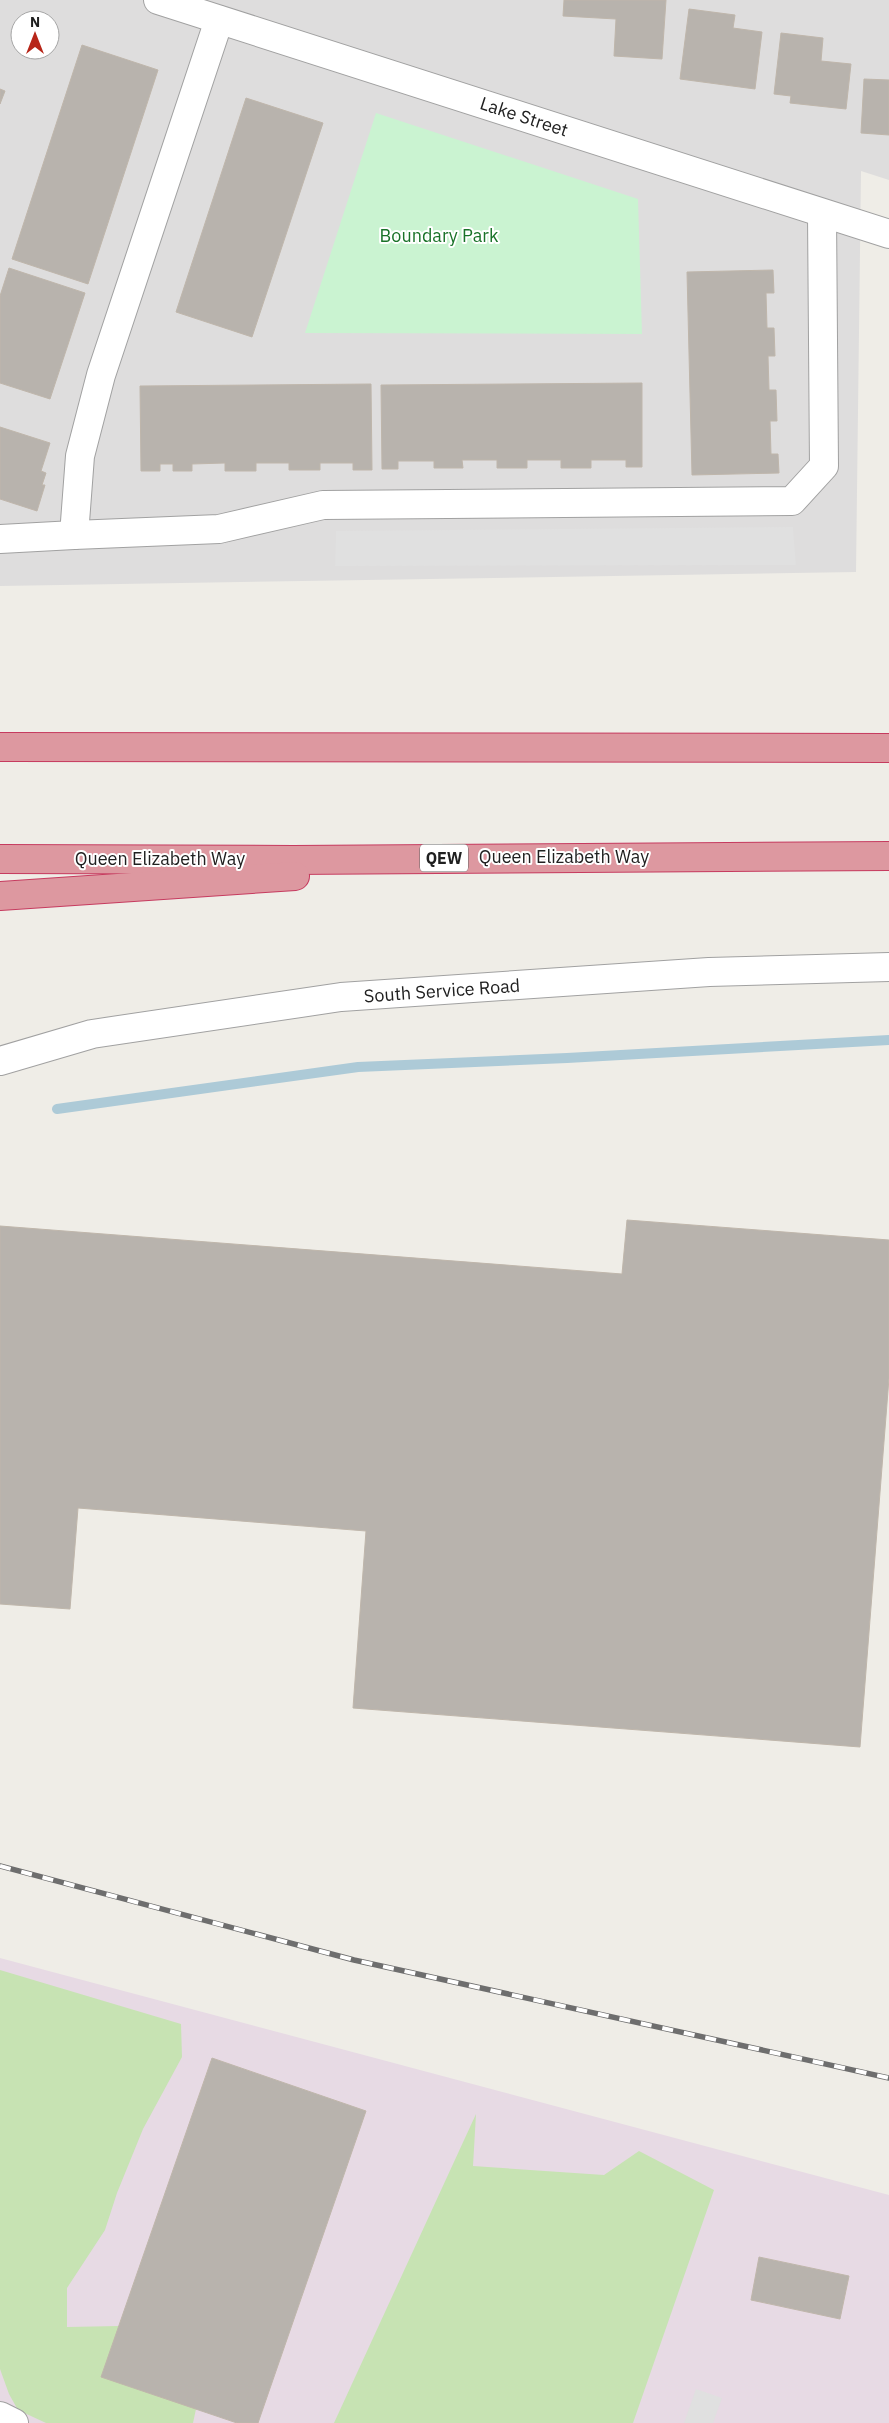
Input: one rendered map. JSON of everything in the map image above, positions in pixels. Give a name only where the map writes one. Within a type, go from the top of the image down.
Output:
[{"type":"highway","points":[[0,747],[889,748]]},
{"type":"highway","name":"Queen Elizabeth Way","points":[[0,859],[302,860],[889,856]]},
{"type":"highway","points":[[0,896],[585,857]]},
{"type":"street","name":"Lake Street","points":[[158,0],[889,234]]},
{"type":"street","points":[[74,535],[80,456],[100,375],[219,20]]},
{"type":"street","points":[[0,539],[219,529],[323,505],[792,501],[824,466],[822,214]]},
{"type":"street","name":"South Service Road","points":[[0,1061],[92,1034],[341,998],[709,972],[889,967]]},
{"type":"shaded area","points":[[0,0],[889,0],[889,180],[861,171],[856,572],[0,586]]},
{"type":"shaded area","points":[[793,527],[796,565],[335,566],[336,531]]},
{"type":"shaded area","points":[[0,1958],[889,2195],[889,2423],[0,2423]]},
{"type":"shaded area","points":[[696,2389],[722,2398],[713,2423],[684,2423]]},
{"type":"green space","name":"Boundary Park","points":[[376,113],[638,199],[642,334],[305,333]]},
{"type":"green space","points":[[0,1970],[181,2024],[182,2057],[143,2129],[117,2193],[105,2230],[67,2288],[67,2327],[119,2326],[196,2409],[193,2423],[46,2423],[18,2410],[9,2394],[0,2369]]},
{"type":"green space","points":[[476,2114],[473,2166],[604,2175],[639,2151],[714,2190],[633,2423],[334,2423]]},
{"type":"building","points":[[564,0],[666,0],[662,59],[614,56],[616,19],[563,16]]},
{"type":"building","points":[[689,9],[735,15],[733,28],[762,32],[755,89],[680,79]]},
{"type":"building","points":[[781,33],[823,38],[821,61],[851,64],[846,109],[790,103],[791,96],[774,94]]},
{"type":"building","points":[[82,45],[158,70],[88,284],[12,259]]},
{"type":"building","points":[[864,79],[889,80],[889,135],[861,133]]},
{"type":"building","points":[[0,89],[5,91],[0,104]]},
{"type":"building","points":[[246,98],[323,123],[252,337],[176,312]]},
{"type":"building","points":[[9,268],[85,293],[50,399],[0,383],[0,296]]},
{"type":"building","points":[[773,270],[774,293],[766,293],[767,328],[774,328],[775,356],[768,356],[769,390],[776,390],[777,421],[770,421],[771,454],[778,454],[779,473],[692,475],[687,272]]},
{"type":"building","points":[[642,383],[642,467],[626,467],[626,460],[591,460],[591,468],[561,468],[561,460],[527,460],[527,468],[497,468],[497,460],[462,460],[463,468],[434,468],[434,461],[398,461],[398,469],[382,469],[381,385]]},
{"type":"building","points":[[371,384],[372,470],[353,470],[353,463],[320,463],[320,470],[289,470],[289,463],[256,463],[256,471],[225,471],[225,463],[192,464],[192,471],[173,471],[173,464],[160,464],[160,471],[141,471],[140,386]]},
{"type":"building","points":[[0,427],[50,443],[41,471],[46,473],[42,485],[45,485],[37,511],[0,499]]},
{"type":"building","points":[[627,1220],[889,1240],[889,1378],[860,1747],[353,1708],[366,1531],[78,1508],[70,1609],[0,1604],[0,1226],[622,1274]]},
{"type":"building","points":[[212,2058],[366,2111],[258,2423],[237,2423],[101,2377]]},
{"type":"building","points":[[759,2257],[849,2276],[840,2319],[751,2300]]},
{"type":"waterway","points":[[57,1109],[358,1067],[567,1058],[889,1040]]},
{"type":"railway","points":[[0,1866],[354,1960],[889,2078]]}]
